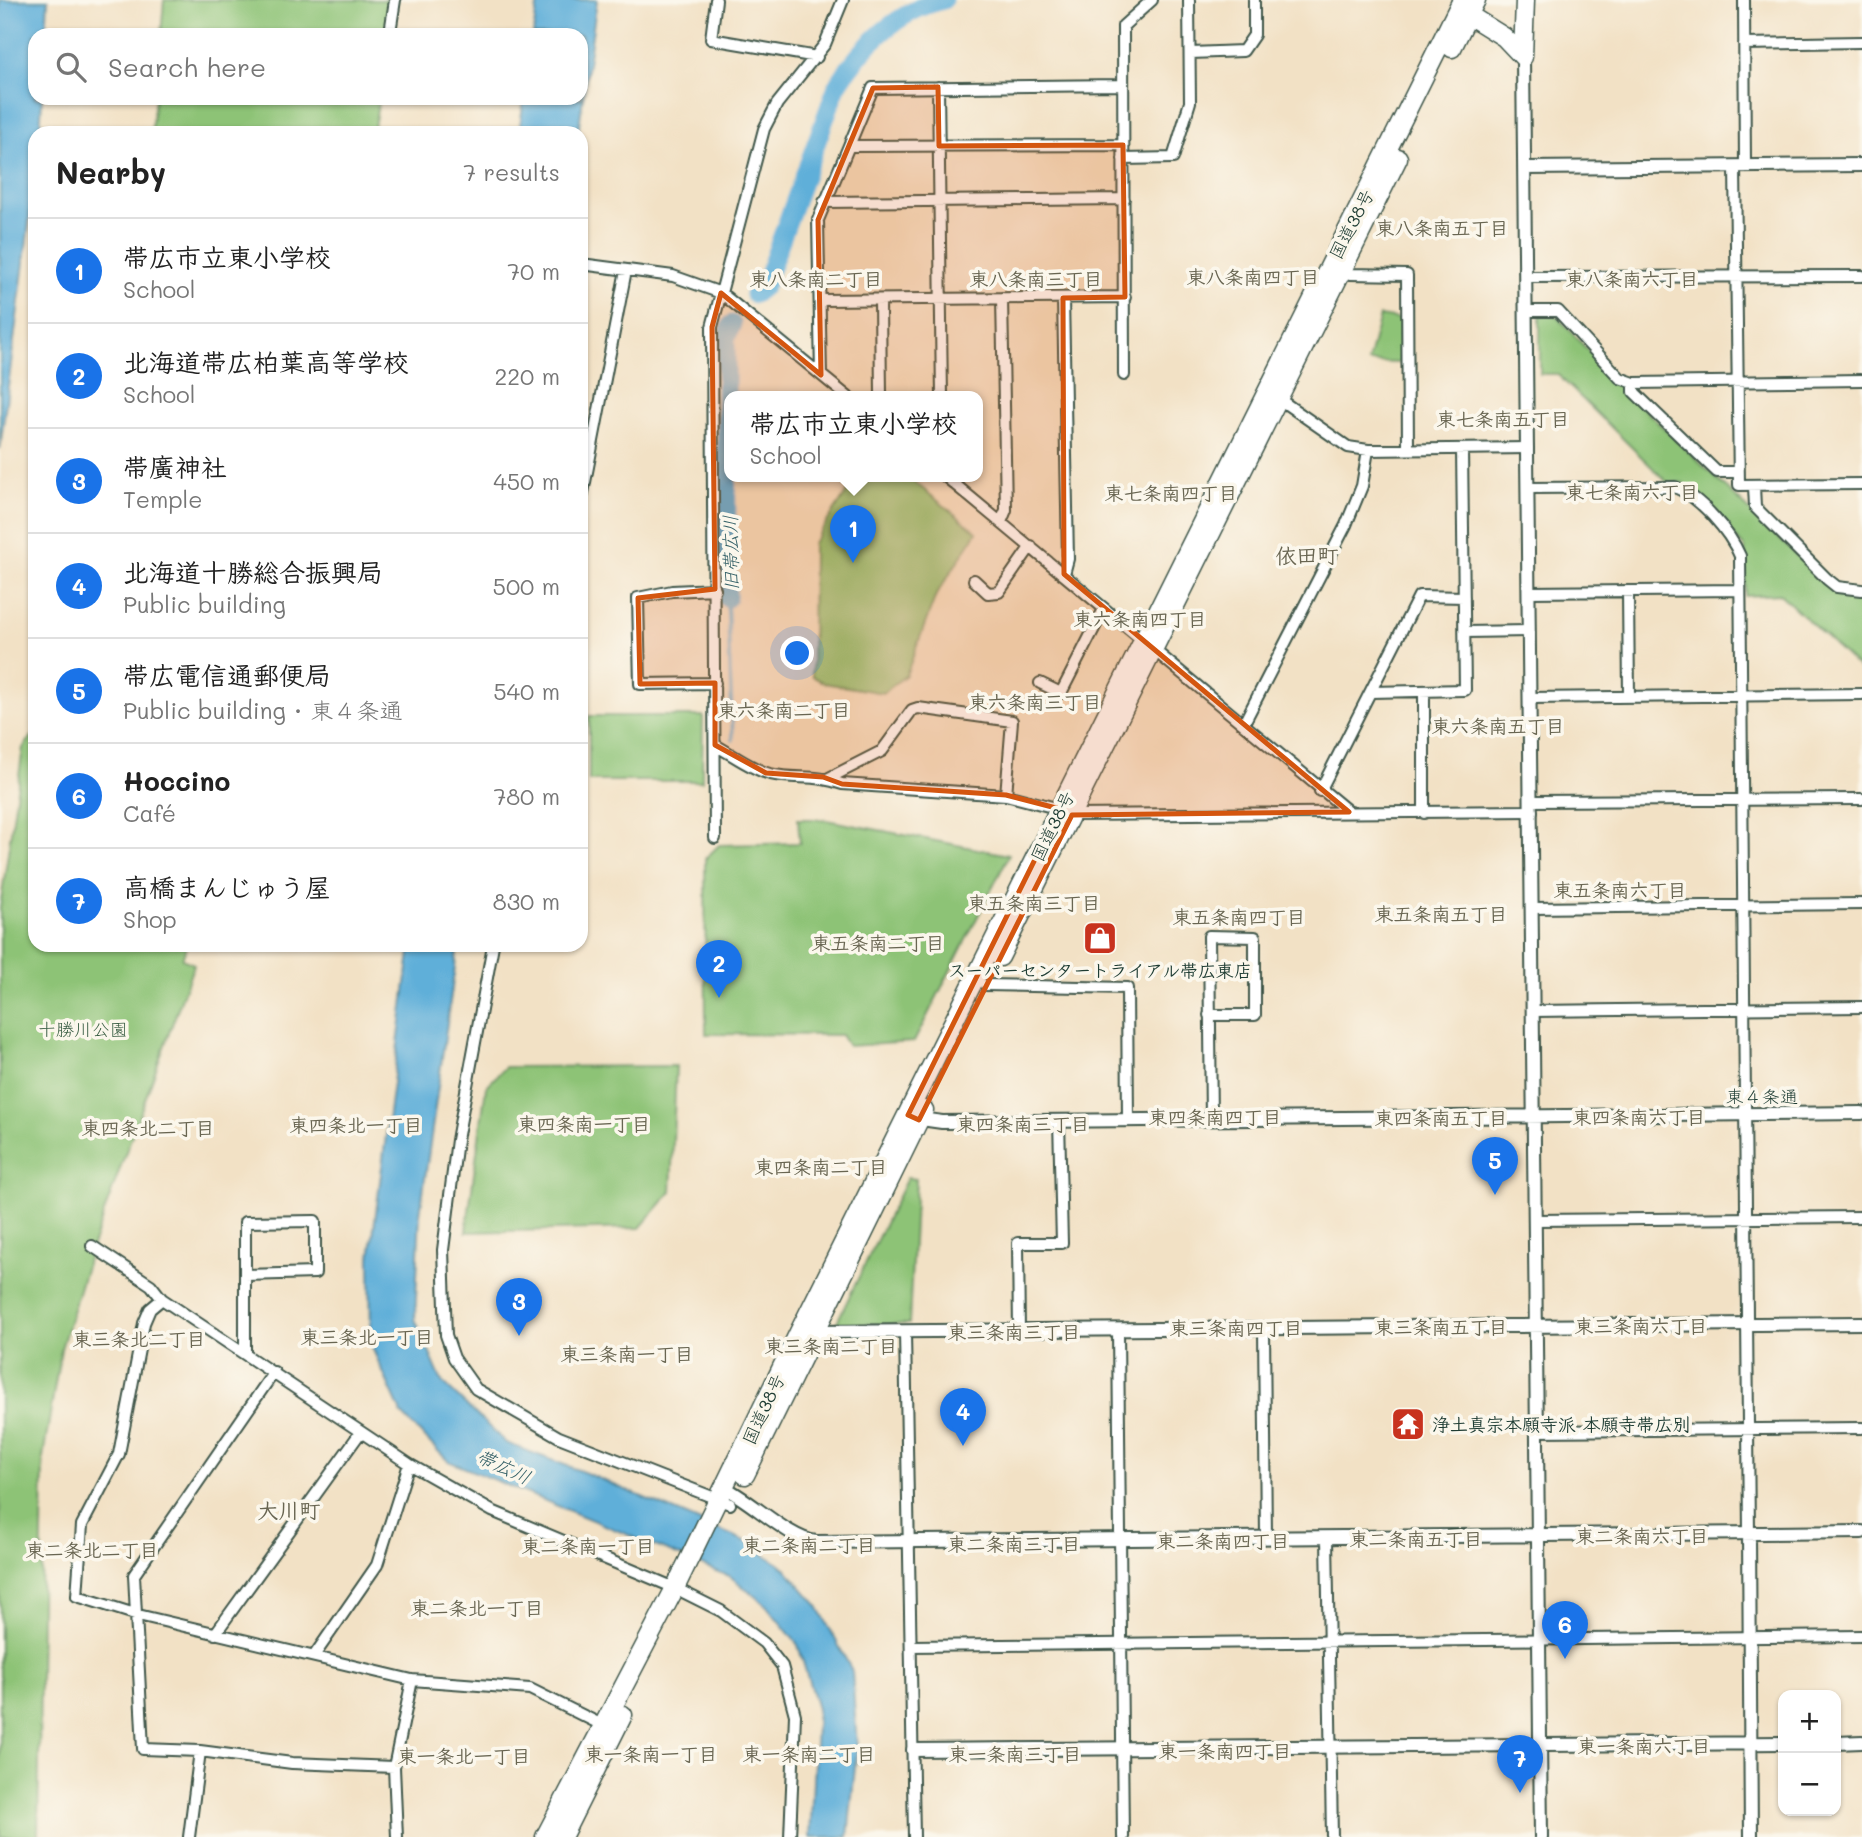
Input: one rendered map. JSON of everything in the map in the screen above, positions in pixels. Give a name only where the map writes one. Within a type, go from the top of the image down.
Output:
[{"type":"highway","points":[[1523,57],[1525,0]]},
{"type":"highway","points":[[1466,5],[1523,57]]},
{"type":"highway","name":"国道38号","points":[[1148,647],[1279,399],[1343,270],[1466,5]]},
{"type":"highway","name":"国道38号","points":[[562,1837],[806,1332],[1466,5]]},
{"type":"highway","name":"国道38号","points":[[914,1118],[986,985],[1066,812]]},
{"type":"highway","name":"国道38号","points":[[545,1837],[683,1585]]},
{"type":"street","points":[[391,26],[395,0]]},
{"type":"street","points":[[716,0],[710,39],[817,57]]},
{"type":"street","points":[[715,838],[712,327],[764,129],[778,104],[817,57],[834,26],[843,0]]},
{"type":"street","points":[[1124,375],[1123,26],[1152,0]]},
{"type":"street","points":[[1123,159],[1173,158],[1190,103],[1189,0]]},
{"type":"street","points":[[1191,53],[1243,51],[1254,35],[1254,0]]},
{"type":"street","points":[[1744,0],[1737,277],[1739,485],[1862,484]]},
{"type":"street","points":[[1744,44],[1862,42]]},
{"type":"street","points":[[1523,57],[1541,1837]]},
{"type":"street","points":[[821,375],[818,220],[873,88],[1122,85]]},
{"type":"street","points":[[938,87],[942,391]]},
{"type":"street","points":[[849,146],[1123,145]]},
{"type":"street","points":[[1525,168],[1862,165]]},
{"type":"street","points":[[824,202],[1124,199]]},
{"type":"street","points":[[588,265],[673,276],[721,293],[841,391]]},
{"type":"street","points":[[588,464],[623,269]]},
{"type":"street","points":[[1343,270],[1350,274],[1407,275],[1408,449]]},
{"type":"street","points":[[1526,277],[1862,276]]},
{"type":"street","points":[[821,300],[1125,297]]},
{"type":"street","points":[[1001,522],[1006,510],[1002,298]]},
{"type":"street","points":[[1063,298],[1068,559],[1064,574]]},
{"type":"street","points":[[880,300],[881,391]]},
{"type":"street","points":[[1527,311],[1558,311],[1620,377],[1634,383],[1862,380]]},
{"type":"street","points":[[1634,383],[1634,392],[1717,472],[1738,472]]},
{"type":"street","points":[[1279,399],[1348,447],[1368,450],[1528,448]]},
{"type":"street","points":[[1371,692],[1465,690],[1462,449]]},
{"type":"street","points":[[1244,723],[1346,525],[1362,486],[1368,450]]},
{"type":"street","points":[[952,482],[1148,647],[1244,723],[1320,791],[1349,812]]},
{"type":"street","points":[[1754,486],[1755,507],[1837,587],[1862,590]]},
{"type":"street","points":[[1528,488],[1675,487],[1687,492],[1734,542],[1740,556],[1751,1837]]},
{"type":"street","points":[[974,580],[988,593],[999,592],[1031,546]]},
{"type":"street","points":[[715,589],[638,598],[640,684],[715,684]]},
{"type":"street","points":[[1530,592],[1740,590]]},
{"type":"street","points":[[1628,592],[1629,697]]},
{"type":"street","points":[[1320,791],[1419,596],[1464,597]]},
{"type":"street","points":[[1040,683],[1061,693],[1104,609]]},
{"type":"street","points":[[1465,632],[1529,631]]},
{"type":"street","points":[[1424,691],[1424,813]]},
{"type":"street","points":[[1530,698],[1862,694]]},
{"type":"street","points":[[829,778],[882,751],[912,710],[918,708],[1012,721],[1006,795]]},
{"type":"street","points":[[715,745],[766,773],[829,778],[842,784],[1006,795],[1066,812],[1424,813],[1532,806],[1862,799]]},
{"type":"street","points":[[1532,908],[1862,904]]},
{"type":"street","points":[[1209,1015],[1255,1015],[1255,937],[1209,936],[1209,1015],[1211,1119]]},
{"type":"street","points":[[492,952],[457,1140],[443,1250],[446,1335],[454,1358],[476,1389],[501,1406],[559,1437],[727,1496],[803,1540],[909,1542],[1862,1532]]},
{"type":"street","points":[[986,985],[1127,988],[1128,1120]]},
{"type":"street","points":[[1533,1011],[1862,1007]]},
{"type":"street","name":"東４条通","points":[[914,1118],[1059,1121],[1862,1113]]},
{"type":"street","points":[[1019,1332],[1018,1243],[1062,1243],[1059,1121]]},
{"type":"street","points":[[1535,1220],[1862,1217]]},
{"type":"street","points":[[245,1275],[315,1273],[315,1221],[245,1222],[245,1275],[245,1353]]},
{"type":"street","points":[[92,1246],[151,1285],[162,1299],[409,1464],[492,1511],[683,1585],[764,1643],[782,1666],[795,1715],[790,1837]]},
{"type":"street","points":[[162,1299],[150,1309],[144,1323],[119,1454],[82,1525],[77,1597],[138,1615],[412,1680],[530,1689],[604,1726]]},
{"type":"street","points":[[806,1332],[1862,1323]]},
{"type":"street","points":[[1264,1329],[1266,1537]]},
{"type":"street","points":[[1118,1330],[1123,1837]]},
{"type":"street","points":[[905,1332],[914,1837]]},
{"type":"street","points":[[274,1372],[136,1567],[134,1574],[143,1749],[200,1751],[292,1763],[394,1768]]},
{"type":"street","points":[[1538,1431],[1862,1428]]},
{"type":"street","points":[[215,1634],[360,1433]]},
{"type":"street","points":[[314,1656],[377,1565],[409,1464]]},
{"type":"street","points":[[1327,1537],[1332,1837]]},
{"type":"street","points":[[911,1646],[1862,1636]]},
{"type":"street","points":[[397,1837],[394,1768],[412,1680]]},
{"type":"street","points":[[1841,1743],[1862,1742]]},
{"type":"street","points":[[913,1750],[1778,1743]]},
{"type":"street","points":[[189,1837],[200,1751]]},
{"type":"highlighted area","points":[[938,87],[939,146],[1123,145],[1125,297],[1063,298],[1064,574],[1349,812],[1072,815],[919,1120],[908,1115],[1060,809],[1006,795],[842,784],[823,777],[766,773],[715,745],[715,683],[640,684],[638,598],[715,589],[712,327],[721,293],[821,375],[818,220],[873,88]]},
{"type":"green space","points":[[164,0],[395,0],[391,28],[162,28]]},
{"type":"green space","points":[[154,105],[378,105],[374,126],[152,126]]},
{"type":"green space","points":[[1540,315],[1557,316],[1623,389],[1838,595],[1862,597],[1862,671],[1780,594],[1745,596],[1745,548],[1684,483],[1667,482],[1557,374],[1540,374]]},
{"type":"green space","points":[[1380,316],[1400,319],[1400,363],[1368,362]]},
{"type":"green space","points":[[850,482],[914,482],[977,532],[936,595],[906,675],[883,693],[824,683],[812,676],[813,543],[849,489]]},
{"type":"green space","points":[[589,716],[703,716],[702,781],[589,781]]},
{"type":"green space","name":"十勝川公園","points":[[28,741],[28,952],[184,952],[182,959],[194,964],[92,1246],[61,1349],[43,1457],[38,1837],[0,1837],[0,908],[23,748]]},
{"type":"green space","points":[[798,819],[821,819],[1009,855],[914,1042],[848,1046],[841,1035],[706,1034],[705,859],[719,845],[800,843]]},
{"type":"green space","points":[[676,1066],[671,1192],[640,1228],[466,1232],[486,1087],[505,1067]]},
{"type":"green space","points":[[907,1178],[916,1179],[909,1324],[836,1324]]},
{"type":"water","points":[[0,0],[48,0],[46,28],[28,28],[28,105],[42,105],[40,126],[28,126],[28,231],[0,449]]},
{"type":"water","points":[[538,0],[597,0],[588,63],[588,28],[534,28]]},
{"type":"water","points":[[523,105],[582,105],[579,126],[520,126]]},
{"type":"water","name":"帯広川","points":[[410,952],[457,952],[420,1214],[415,1319],[442,1382],[506,1443],[586,1473],[745,1541],[786,1569],[818,1606],[852,1671],[857,1747],[848,1837],[810,1837],[817,1709],[798,1645],[766,1605],[731,1577],[448,1461],[402,1415],[371,1345],[370,1258]]},
{"type":"waterway","name":"旧帯広川","points":[[754,294],[764,286],[837,86],[857,58],[882,32],[910,13],[943,0]]},
{"type":"waterway","name":"旧帯広川","points":[[726,391],[726,339],[732,324]]},
{"type":"waterway","name":"旧帯広川","points":[[727,482],[727,598]]},
{"type":"waterway","name":"旧帯広川","points":[[727,598],[733,740]]},
{"type":"place","name":"帯広市立東小学校","points":[[853,563]]},
{"type":"place","name":"スーパーセンタートライアル帯広東店","points":[[1100,938]]},
{"type":"place","name":"北海道帯広柏葉高等学校","points":[[719,998]]},
{"type":"place","name":"帯広電信通郵便局","points":[[1495,1195]]},
{"type":"place","name":"帯廣神社","points":[[519,1336]]},
{"type":"place","name":"浄土真宗本願寺派 本願寺帯広別","points":[[1408,1424]]},
{"type":"place","name":"北海道十勝総合振興局","points":[[963,1446]]},
{"type":"place","name":"Hoccino","points":[[1565,1659]]},
{"type":"place","name":"高橋まんじゅう屋","points":[[1520,1793]]},
{"type":"district","name":"東八条南五丁目","points":[[1442,227]]},
{"type":"district","name":"東八条南四丁目","points":[[1253,276]]},
{"type":"district","name":"東八条南二丁目","points":[[816,278]]},
{"type":"district","name":"東八条南三丁目","points":[[1036,278]]},
{"type":"district","name":"東八条南六丁目","points":[[1632,278]]},
{"type":"district","name":"東七条南五丁目","points":[[1503,418]]},
{"type":"district","name":"東七条南六丁目","points":[[1632,491]]},
{"type":"district","name":"東七条南四丁目","points":[[1171,492]]},
{"type":"district","name":"依田町","points":[[1307,554]]},
{"type":"district","name":"東六条南四丁目","points":[[1140,618]]},
{"type":"district","name":"東六条南三丁目","points":[[1035,701]]},
{"type":"district","name":"東六条南二丁目","points":[[784,709]]},
{"type":"district","name":"東六条南五丁目","points":[[1498,725]]},
{"type":"district","name":"東五条南六丁目","points":[[1620,889]]},
{"type":"district","name":"東五条南三丁目","points":[[1034,902]]},
{"type":"district","name":"東五条南五丁目","points":[[1441,913]]},
{"type":"district","name":"東五条南四丁目","points":[[1239,916]]},
{"type":"district","name":"東五条南二丁目","points":[[878,942]]},
{"type":"district","name":"東四条南四丁目","points":[[1215,1116]]},
{"type":"district","name":"東四条南六丁目","points":[[1639,1116]]},
{"type":"district","name":"東四条南五丁目","points":[[1441,1117]]},
{"type":"district","name":"東四条南一丁目","points":[[584,1123]]},
{"type":"district","name":"東四条南三丁目","points":[[1023,1123]]},
{"type":"district","name":"東四条北一丁目","points":[[356,1124]]},
{"type":"district","name":"東四条北二丁目","points":[[148,1127]]},
{"type":"district","name":"東四条南二丁目","points":[[821,1166]]},
{"type":"district","name":"東三条南六丁目","points":[[1641,1325]]},
{"type":"district","name":"東三条南五丁目","points":[[1441,1326]]},
{"type":"district","name":"東三条南四丁目","points":[[1236,1327]]},
{"type":"district","name":"東三条南三丁目","points":[[1014,1331]]},
{"type":"district","name":"東三条北一丁目","points":[[367,1336]]},
{"type":"district","name":"東三条北二丁目","points":[[139,1338]]},
{"type":"district","name":"東三条南二丁目","points":[[831,1345]]},
{"type":"district","name":"東三条南一丁目","points":[[627,1353]]},
{"type":"district","name":"大川町","points":[[289,1509]]},
{"type":"district","name":"東二条南六丁目","points":[[1642,1535]]},
{"type":"district","name":"東二条南五丁目","points":[[1416,1538]]},
{"type":"district","name":"東二条南四丁目","points":[[1223,1540]]},
{"type":"district","name":"東二条南三丁目","points":[[1014,1543]]},
{"type":"district","name":"東二条南二丁目","points":[[809,1544]]},
{"type":"district","name":"東二条南一丁目","points":[[588,1545]]},
{"type":"district","name":"東二条北二丁目","points":[[92,1549]]},
{"type":"district","name":"東二条北一丁目","points":[[477,1607]]},
{"type":"district","name":"東一条南六丁目","points":[[1644,1745]]},
{"type":"district","name":"東一条南四丁目","points":[[1225,1750]]},
{"type":"district","name":"東一条南一丁目","points":[[651,1753]]},
{"type":"district","name":"東一条南二丁目","points":[[809,1753]]},
{"type":"district","name":"東一条南三丁目","points":[[1015,1753]]},
{"type":"district","name":"東一条北一丁目","points":[[464,1755]]}]
